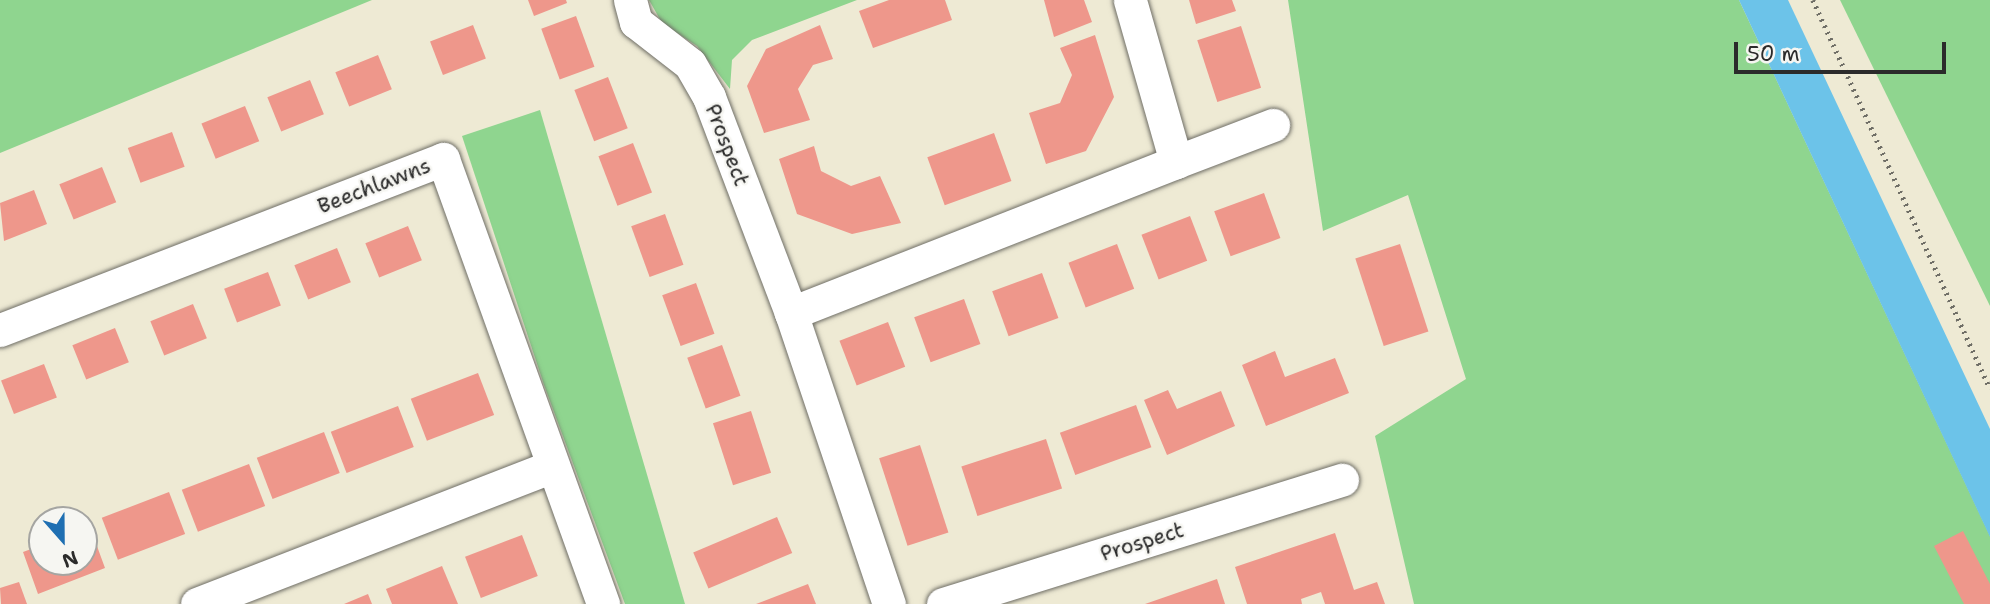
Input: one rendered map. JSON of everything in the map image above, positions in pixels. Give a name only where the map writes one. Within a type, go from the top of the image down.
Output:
[{"type":"street","name":"Prospect","points":[[630,0],[636,22],[690,64],[709,97],[791,313],[889,604]]},
{"type":"street","points":[[1130,0],[1175,162]]},
{"type":"street","points":[[791,313],[1273,125]]},
{"type":"street","name":"Beechlawns","points":[[0,330],[443,159],[551,467],[603,604]]},
{"type":"street","points":[[197,604],[551,467]]},
{"type":"street","name":"Prospect","points":[[943,604],[1342,480]]},
{"type":"path","points":[[1813,0],[1990,389]]},
{"type":"green space","points":[[0,0],[372,0],[0,153]]},
{"type":"green space","points":[[649,0],[857,0],[752,40],[732,60],[730,89],[697,46],[662,23]]},
{"type":"green space","points":[[1288,0],[1739,0],[1990,536],[1990,604],[1414,604],[1375,436],[1466,379],[1408,195],[1323,231]]},
{"type":"green space","points":[[1840,0],[1990,0],[1990,306]]},
{"type":"green space","points":[[540,110],[685,604],[625,604],[544,385],[462,136]]},
{"type":"water","points":[[1739,0],[1788,0],[1990,429],[1990,537]]},
{"type":"building","points":[[528,0],[566,0],[567,3],[534,16]]},
{"type":"building","points":[[889,0],[945,0],[952,20],[873,48],[859,11]]},
{"type":"building","points":[[1044,0],[1084,0],[1092,22],[1054,37]]},
{"type":"building","points":[[1189,0],[1232,0],[1236,11],[1196,24]]},
{"type":"building","points":[[576,16],[594,67],[560,79],[541,29]]},
{"type":"building","points":[[473,25],[486,59],[443,75],[430,41]]},
{"type":"building","points":[[820,25],[833,59],[813,65],[798,89],[810,120],[764,133],[747,86],[766,49]]},
{"type":"building","points":[[1241,26],[1261,88],[1217,102],[1197,40]]},
{"type":"building","points":[[1095,35],[1114,97],[1086,151],[1046,164],[1029,113],[1060,103],[1072,75],[1060,48]]},
{"type":"building","points":[[378,55],[392,89],[349,107],[335,72]]},
{"type":"building","points":[[608,77],[628,128],[594,141],[574,90]]},
{"type":"building","points":[[310,80],[324,114],[281,132],[267,97]]},
{"type":"building","points":[[245,106],[259,141],[216,159],[201,124]]},
{"type":"building","points":[[172,132],[185,167],[140,183],[128,148]]},
{"type":"building","points":[[994,133],[1011,181],[945,205],[927,157]]},
{"type":"building","points":[[633,143],[652,192],[617,206],[598,156]]},
{"type":"building","points":[[814,146],[821,171],[851,186],[880,176],[901,223],[852,234],[797,214],[779,159]]},
{"type":"building","points":[[102,167],[116,202],[74,219],[59,184]]},
{"type":"building","points":[[34,190],[47,224],[4,241],[0,203]]},
{"type":"building","points":[[1264,193],[1280,238],[1231,256],[1214,211]]},
{"type":"building","points":[[665,214],[683,265],[650,277],[631,226]]},
{"type":"building","points":[[1190,216],[1207,261],[1159,279],[1141,235]]},
{"type":"building","points":[[408,226],[422,260],[379,278],[365,243]]},
{"type":"building","points":[[1117,244],[1134,289],[1086,307],[1068,263]]},
{"type":"building","points":[[1400,244],[1428,331],[1384,346],[1355,259]]},
{"type":"building","points":[[337,248],[351,282],[308,300],[294,265]]},
{"type":"building","points":[[268,272],[281,306],[237,322],[224,289]]},
{"type":"building","points":[[1042,273],[1058,318],[1009,336],[992,291]]},
{"type":"building","points":[[696,283],[714,334],[681,346],[662,295]]},
{"type":"building","points":[[964,299],[980,344],[931,362],[914,317]]},
{"type":"building","points":[[193,304],[207,338],[164,356],[150,321]]},
{"type":"building","points":[[888,322],[905,367],[857,385],[839,341]]},
{"type":"building","points":[[115,328],[129,362],[86,380],[72,345]]},
{"type":"building","points":[[722,345],[740,396],[706,408],[687,358]]},
{"type":"building","points":[[1275,351],[1285,377],[1335,358],[1349,393],[1266,426],[1242,365]]},
{"type":"building","points":[[44,364],[57,398],[14,414],[1,380]]},
{"type":"building","points":[[478,373],[494,415],[427,441],[411,399]]},
{"type":"building","points":[[1168,390],[1177,409],[1221,391],[1235,426],[1167,455],[1144,400]]},
{"type":"building","points":[[1136,405],[1151,447],[1075,475],[1060,433]]},
{"type":"building","points":[[398,406],[414,447],[347,473],[331,432]]},
{"type":"building","points":[[751,411],[771,473],[733,485],[713,423]]},
{"type":"building","points":[[324,432],[340,473],[273,499],[257,458]]},
{"type":"building","points":[[1046,439],[1062,488],[977,516],[961,467]]},
{"type":"building","points":[[920,445],[948,532],[908,546],[879,458]]},
{"type":"building","points":[[249,464],[265,506],[198,532],[182,490]]},
{"type":"building","points":[[169,492],[185,534],[118,560],[102,518]]},
{"type":"building","points":[[777,517],[792,553],[708,588],[693,553]]},
{"type":"building","points":[[1963,531],[1990,584],[1990,604],[1964,604],[1934,546]]},
{"type":"building","points":[[1335,533],[1354,590],[1377,582],[1385,604],[1325,604],[1321,592],[1301,599],[1302,604],[1247,604],[1235,567]]},
{"type":"building","points":[[522,535],[538,576],[481,598],[465,557]]},
{"type":"building","points":[[98,549],[105,568],[98,571]]},
{"type":"building","points":[[28,550],[28,566],[23,552]]},
{"type":"building","points":[[442,566],[458,604],[392,604],[386,589]]},
{"type":"building","points":[[32,576],[84,576],[38,594]]},
{"type":"building","points":[[1217,579],[1225,604],[1145,604]]},
{"type":"building","points":[[19,582],[27,604],[1,604],[0,588]]},
{"type":"building","points":[[808,584],[816,604],[756,604]]},
{"type":"building","points":[[368,594],[372,604],[344,604]]}]
